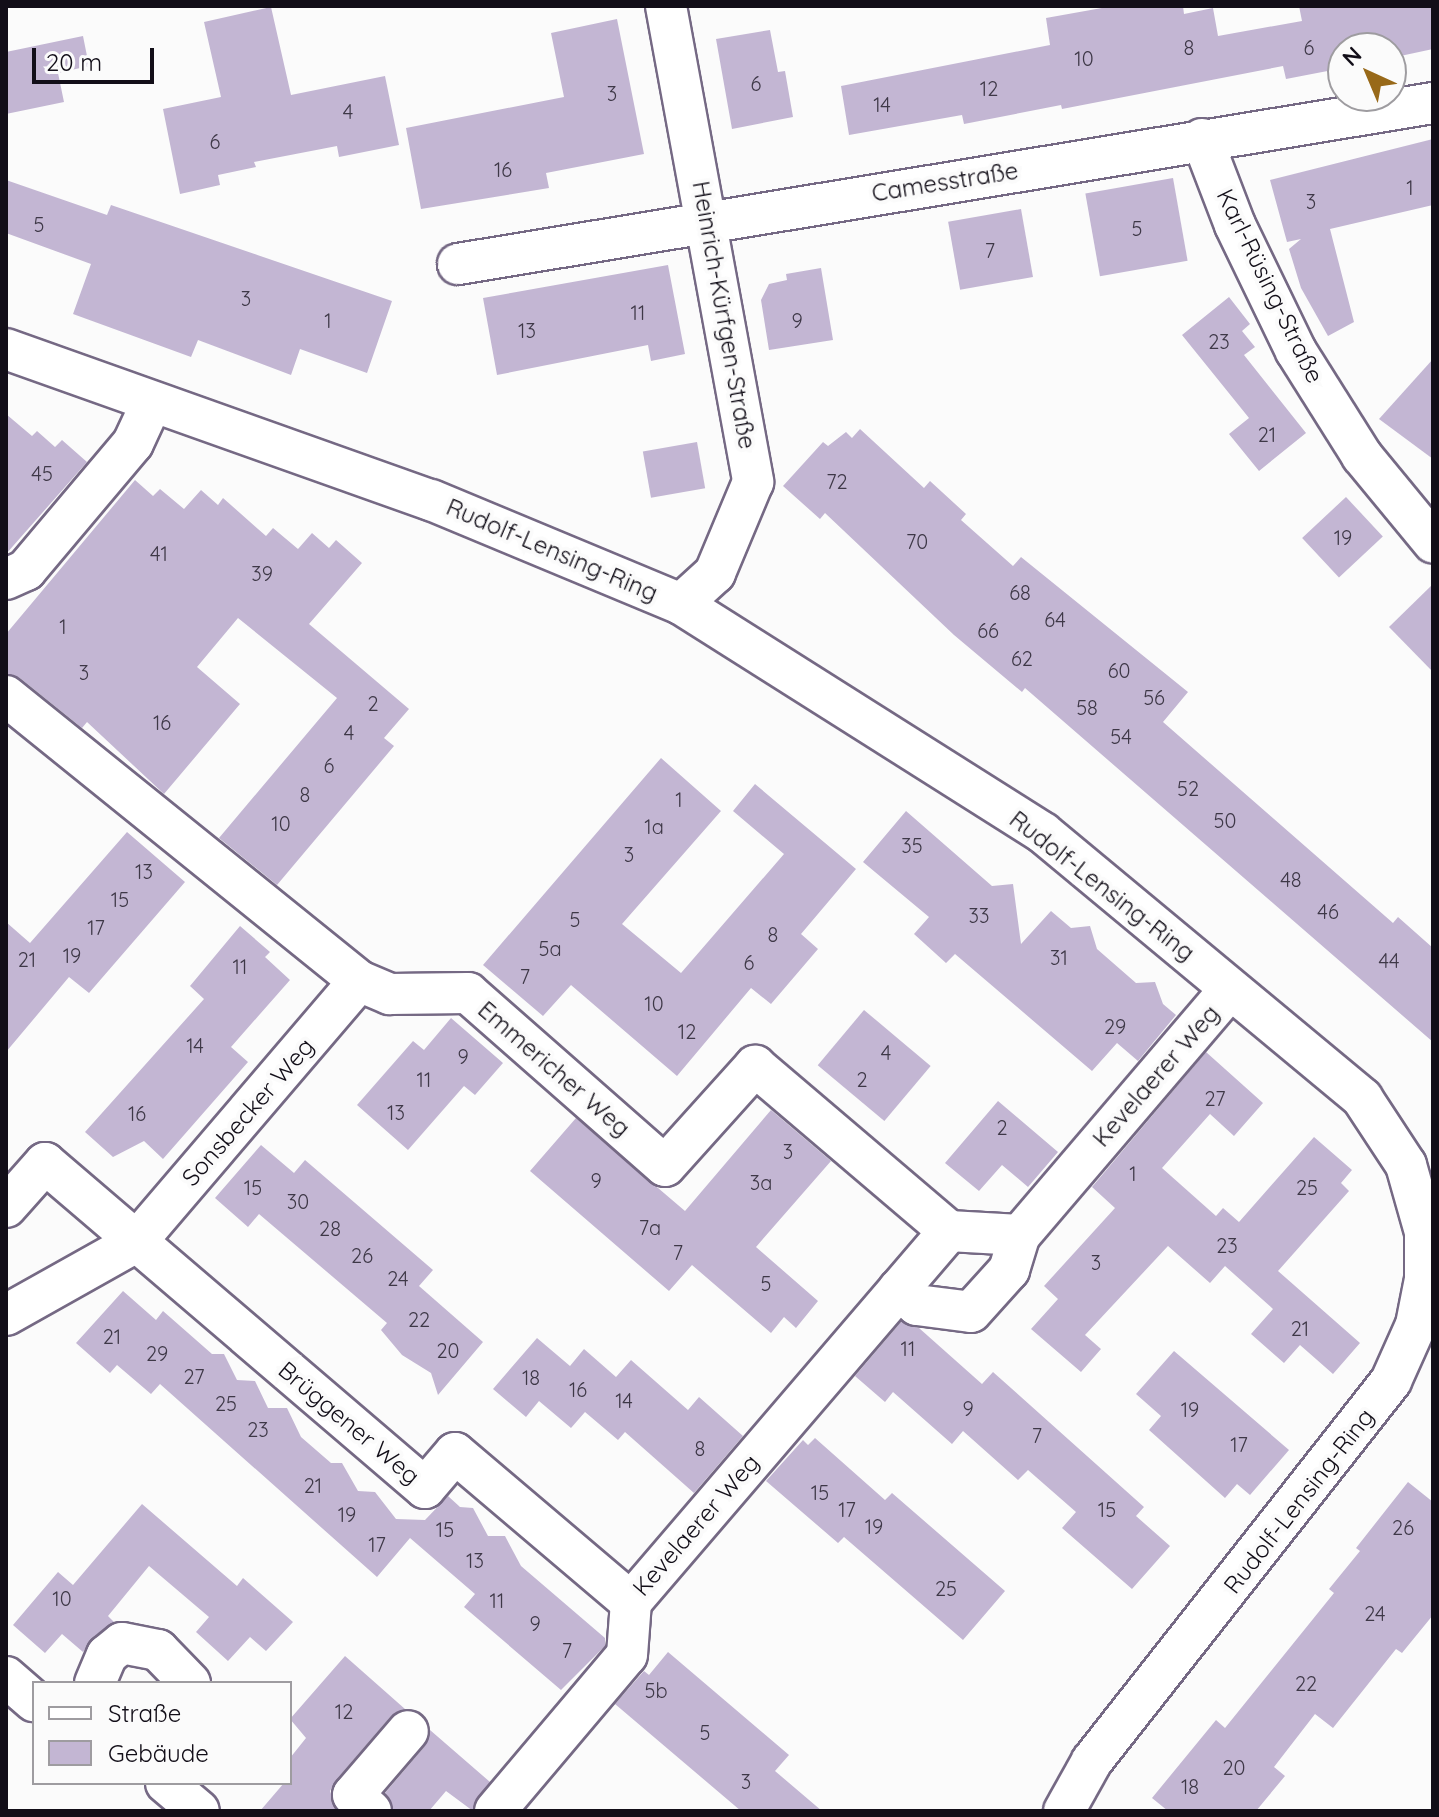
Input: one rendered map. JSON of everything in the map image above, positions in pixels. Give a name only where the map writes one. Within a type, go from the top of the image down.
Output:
[{"type":"street","name":"Heinrich-Kürfgen-Straße","points":[[666,6],[708,221],[753,482],[715,573],[681,604]]},
{"type":"street","name":"Camesstraße","points":[[458,264],[1433,103]]},
{"type":"street","name":"Karl-Rüsing-Straße","points":[[1202,139],[1235,225],[1296,351],[1362,456],[1433,542]]},
{"type":"street","name":"Rudolf-Lensing-Ring","points":[[6,349],[431,500],[681,604],[1043,833],[1362,1098],[1406,1165],[1425,1232],[1425,1279],[1416,1325],[1391,1381],[1092,1761],[1064,1811]]},
{"type":"street","points":[[6,579],[26,570],[133,443],[152,402]]},
{"type":"street","name":"Emmericher Weg","points":[[6,696],[359,981],[390,994],[468,993],[665,1166],[755,1066],[949,1231]]},
{"type":"street","name":"Sonsbecker Weg","points":[[6,1315],[136,1242],[359,981]]},
{"type":"street","name":"Kevelaerer Weg","points":[[899,1289],[917,1305],[971,1312],[1009,1270],[1020,1235],[1230,989]]},
{"type":"street","points":[[6,1207],[45,1163],[136,1242]]},
{"type":"street","points":[[949,1231],[1020,1235]]},
{"type":"street","name":"Kevelaerer Weg","points":[[495,1811],[627,1655],[631,1602],[949,1231]]},
{"type":"street","name":"Brüggener Weg","points":[[136,1242],[425,1488],[455,1453],[631,1602]]},
{"type":"street","points":[[96,1681],[107,1655],[122,1643],[132,1643],[158,1650],[188,1681]]},
{"type":"street","points":[[6,1677],[32,1699]]},
{"type":"street","points":[[371,1811],[353,1795],[408,1731]]},
{"type":"street","points":[[168,1785],[199,1811]]},
{"type":"building","points":[[1113,6],[1183,6],[1184,14],[1213,8],[1218,36],[1302,21],[1299,6],[1433,6],[1433,49],[1407,55],[1407,32],[1327,32],[1327,71],[1286,79],[1283,66],[1062,109],[1061,105],[964,124],[962,115],[849,135],[841,86],[1050,45],[1046,18]]},
{"type":"building","points":[[271,7],[291,95],[385,76],[399,145],[339,157],[337,146],[254,162],[256,167],[218,175],[220,185],[180,194],[163,109],[221,97],[204,22]]},
{"type":"building","points":[[617,19],[644,154],[546,173],[549,188],[421,209],[406,128],[564,97],[551,33]]},
{"type":"building","points":[[770,30],[778,72],[785,71],[793,117],[732,129],[716,39]]},
{"type":"building","points":[[83,36],[89,66],[58,73],[64,102],[6,114],[6,52]]},
{"type":"building","points":[[1433,139],[1433,205],[1330,229],[1354,322],[1328,336],[1301,288],[1289,249],[1301,239],[1287,242],[1270,180]]},
{"type":"building","points":[[1173,178],[1188,261],[1100,276],[1085,193]]},
{"type":"building","points":[[6,180],[107,215],[111,205],[392,301],[367,373],[300,349],[291,375],[198,340],[191,357],[73,314],[91,264],[6,233]]},
{"type":"building","points":[[1021,209],[1033,277],[960,290],[948,222]]},
{"type":"building","points":[[668,265],[685,354],[651,361],[648,345],[497,375],[483,298]]},
{"type":"building","points":[[821,268],[833,340],[769,350],[761,300],[769,284],[787,280],[786,274]]},
{"type":"building","points":[[1229,297],[1250,324],[1242,331],[1255,347],[1244,355],[1306,433],[1259,471],[1229,434],[1249,418],[1182,335]]},
{"type":"building","points":[[1433,359],[1433,459],[1379,419]]},
{"type":"building","points":[[6,414],[32,436],[37,431],[55,447],[62,440],[87,462],[6,554]]},
{"type":"building","points":[[860,429],[924,488],[930,481],[966,514],[961,520],[1013,566],[1021,557],[1188,692],[1163,722],[1393,923],[1398,917],[1433,948],[1433,1042],[1025,688],[1022,692],[954,635],[825,513],[820,519],[783,486],[823,442],[828,446],[846,432],[852,438]]},
{"type":"building","points":[[697,442],[705,488],[651,498],[643,452]]},
{"type":"building","points":[[135,480],[153,496],[160,489],[184,509],[201,490],[218,505],[223,498],[266,536],[273,528],[298,549],[312,533],[329,548],[336,540],[362,563],[309,624],[409,709],[384,738],[394,746],[277,885],[219,838],[337,698],[238,618],[197,667],[240,704],[164,794],[87,722],[82,728],[20,678],[6,674],[6,634]]},
{"type":"building","points":[[1346,497],[1383,536],[1339,577],[1302,538]]},
{"type":"building","points":[[1433,584],[1433,672],[1389,627]]},
{"type":"building","points":[[661,758],[721,811],[622,924],[681,973],[784,854],[733,811],[755,784],[856,869],[801,934],[818,949],[771,1004],[751,988],[677,1076],[571,985],[543,1016],[483,965]]},
{"type":"building","points":[[906,811],[992,886],[1013,884],[1021,944],[1051,911],[1071,928],[1090,926],[1097,949],[1136,983],[1155,982],[1163,1004],[1176,1015],[1138,1061],[1117,1043],[1092,1071],[955,954],[946,963],[914,934],[929,917],[863,862]]},
{"type":"building","points":[[127,832],[185,882],[89,993],[69,977],[6,1052],[6,922],[30,943]]},
{"type":"building","points":[[240,926],[270,952],[265,957],[290,980],[231,1047],[248,1062],[163,1159],[144,1141],[113,1157],[85,1132],[204,999],[190,986]]},
{"type":"building","points":[[864,1010],[931,1066],[884,1121],[818,1065]]},
{"type":"building","points":[[451,1018],[503,1063],[475,1095],[464,1086],[408,1150],[357,1105],[413,1041],[424,1050]]},
{"type":"building","points":[[1206,1052],[1263,1103],[1234,1136],[1210,1114],[1162,1168],[1216,1216],[1223,1208],[1239,1222],[1314,1137],[1352,1170],[1341,1183],[1349,1191],[1278,1271],[1360,1343],[1333,1374],[1300,1345],[1284,1363],[1251,1334],[1273,1309],[1225,1266],[1210,1283],[1168,1246],[1085,1335],[1101,1349],[1081,1372],[1031,1329],[1058,1299],[1044,1286],[1115,1208],[1092,1187]]},
{"type":"building","points":[[998,1101],[1058,1152],[1028,1187],[1002,1165],[979,1191],[945,1163]]},
{"type":"building","points":[[771,1110],[831,1161],[756,1247],[818,1301],[796,1328],[784,1317],[771,1333],[692,1265],[669,1291],[530,1171],[576,1118],[685,1211]]},
{"type":"building","points":[[261,1145],[294,1173],[305,1160],[433,1270],[419,1286],[483,1342],[438,1395],[431,1373],[402,1355],[381,1330],[387,1323],[259,1214],[248,1227],[215,1198]]},
{"type":"building","points":[[123,1291],[156,1320],[163,1311],[212,1354],[224,1354],[237,1380],[255,1381],[268,1408],[287,1408],[301,1437],[331,1463],[342,1463],[358,1491],[375,1492],[396,1519],[425,1520],[448,1496],[460,1507],[473,1508],[488,1536],[505,1536],[521,1566],[605,1638],[605,1646],[561,1690],[464,1607],[475,1594],[410,1538],[377,1577],[160,1384],[151,1394],[117,1365],[110,1373],[76,1343]]},
{"type":"building","points":[[901,1322],[919,1328],[982,1384],[993,1372],[1144,1507],[1136,1516],[1170,1546],[1132,1589],[1062,1528],[1076,1512],[1028,1470],[1018,1480],[963,1431],[952,1444],[893,1392],[885,1402],[855,1376]]},
{"type":"building","points":[[537,1338],[570,1366],[584,1349],[616,1377],[631,1360],[688,1410],[699,1397],[743,1436],[694,1493],[625,1432],[618,1440],[585,1412],[571,1428],[539,1401],[526,1417],[493,1389]]},
{"type":"building","points":[[1174,1351],[1289,1450],[1250,1495],[1237,1484],[1225,1498],[1149,1430],[1161,1416],[1136,1394]]},
{"type":"building","points":[[815,1438],[885,1500],[892,1493],[1005,1591],[963,1640],[844,1537],[838,1543],[766,1481],[803,1440],[808,1445]]},
{"type":"building","points":[[1408,1482],[1433,1502],[1433,1615],[1402,1653],[1396,1649],[1333,1728],[1315,1714],[1274,1767],[1285,1776],[1256,1811],[1168,1811],[1152,1798],[1216,1720],[1225,1728],[1334,1593],[1329,1589],[1360,1551],[1356,1548]]},
{"type":"building","points":[[142,1504],[237,1586],[243,1578],[293,1622],[266,1651],[250,1637],[228,1661],[196,1632],[209,1617],[149,1566],[108,1616],[114,1622],[93,1637],[83,1652],[62,1634],[45,1653],[13,1625],[58,1572],[73,1585]]},
{"type":"building","points":[[668,1652],[789,1755],[775,1771],[822,1811],[741,1811],[615,1704],[644,1671],[649,1675]]},
{"type":"building","points":[[345,1656],[405,1709],[391,1716],[336,1780],[330,1791],[337,1811],[260,1811],[282,1785],[292,1785],[292,1756],[306,1738],[292,1721],[292,1717]]},
{"type":"building","points":[[430,1730],[490,1782],[473,1811],[446,1791],[429,1811],[393,1811],[385,1793],[425,1746]]}]
